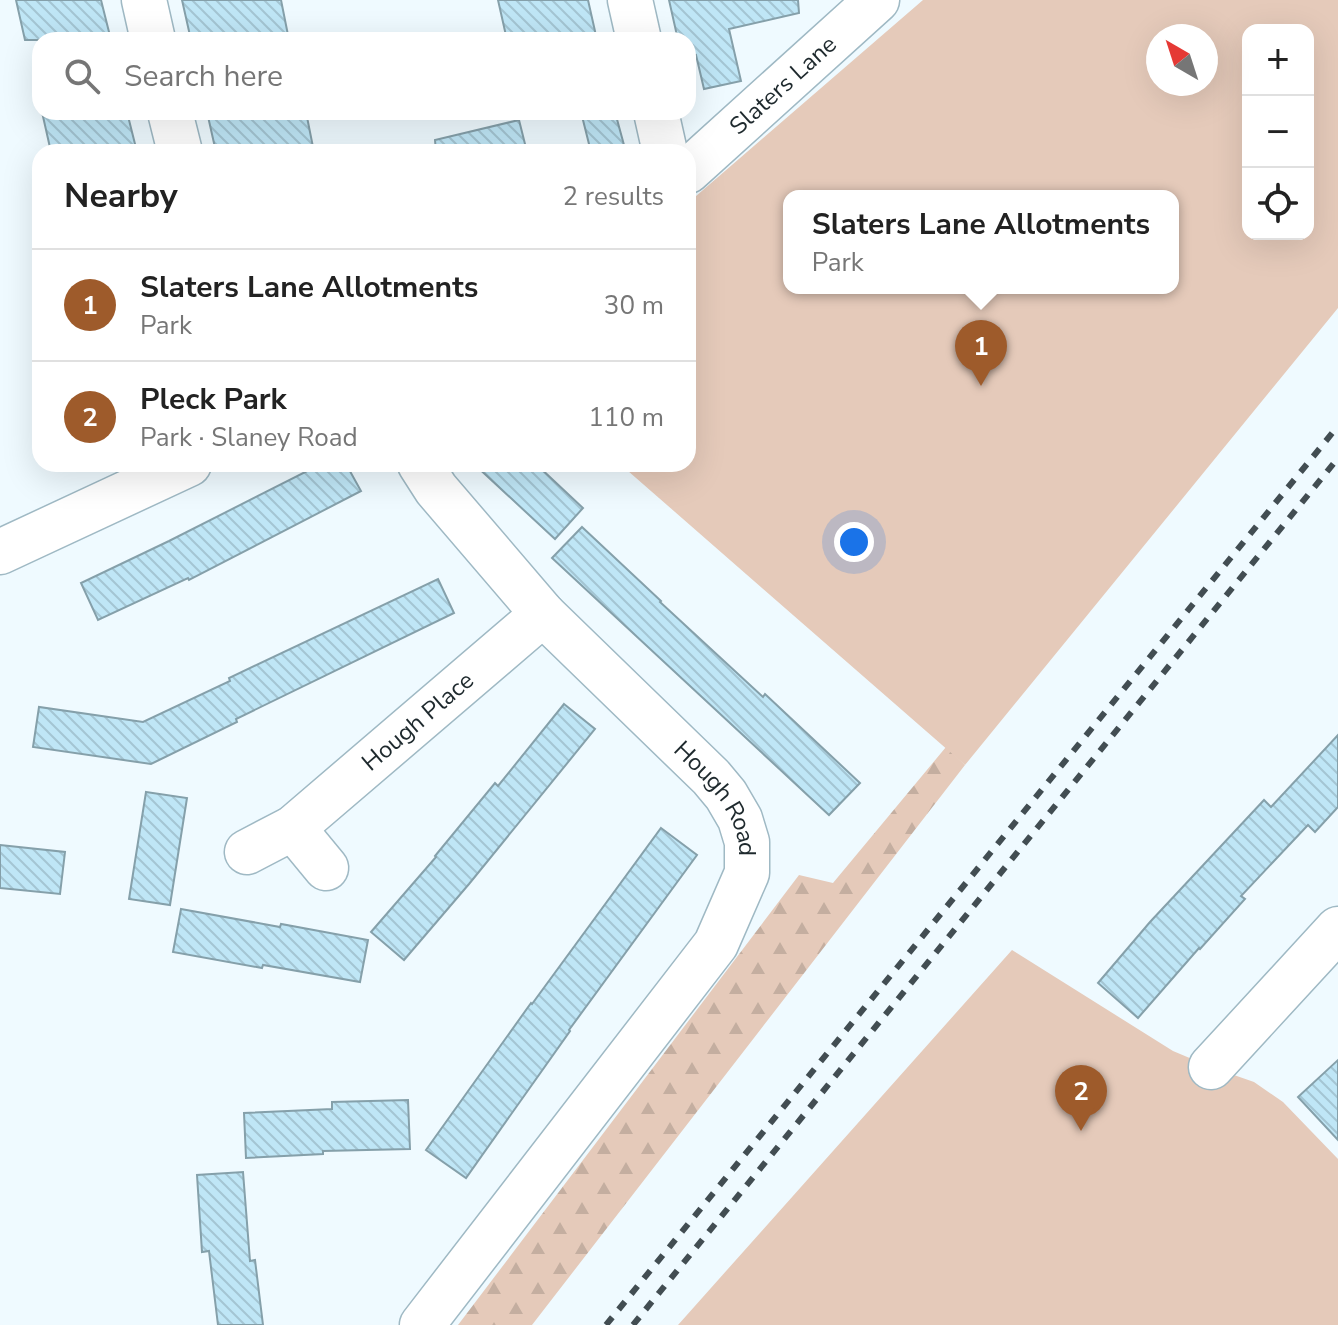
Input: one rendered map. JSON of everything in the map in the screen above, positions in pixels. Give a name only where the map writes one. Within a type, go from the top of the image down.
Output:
[{"type":"street","points":[[144,0],[151,32]]},
{"type":"street","points":[[630,0],[637,32]]},
{"type":"street","name":"Slaters Lane","points":[[696,164],[877,0]]},
{"type":"street","points":[[172,120],[178,144]]},
{"type":"street","points":[[658,120],[663,144]]},
{"type":"street","points":[[0,552],[172,472]]},
{"type":"street","name":"Hough Road","points":[[422,1325],[716,944],[747,873],[747,842],[740,819],[726,795],[543,614],[436,489],[425,472]]},
{"type":"street","name":"Hough Place","points":[[247,852],[293,828],[543,614]]},
{"type":"street","points":[[293,828],[326,868]]},
{"type":"street","points":[[1211,1067],[1338,929]]},
{"type":"green space","points":[[923,0],[1338,0],[1338,308],[965,765],[629,472],[696,472],[696,196]]},
{"type":"green space","points":[[946,747],[965,765],[532,1325],[458,1325],[799,875],[833,883]]},
{"type":"green space","points":[[1012,950],[1173,1051],[1254,1082],[1283,1102],[1338,1159],[1338,1325],[678,1325]]},
{"type":"building","points":[[16,0],[101,0],[109,32],[32,32],[32,40],[25,40]]},
{"type":"building","points":[[182,0],[281,0],[287,32],[189,32]]},
{"type":"building","points":[[498,0],[588,0],[595,32],[505,32]]},
{"type":"building","points":[[669,0],[798,0],[799,13],[729,29],[741,81],[704,89],[696,55],[696,32],[676,32]]},
{"type":"building","points":[[44,120],[129,120],[135,144],[49,144]]},
{"type":"building","points":[[209,120],[308,120],[312,144],[214,144]]},
{"type":"building","points":[[519,120],[525,144],[435,144],[435,140]]},
{"type":"building","points":[[583,120],[617,120],[624,144],[589,144]]},
{"type":"building","points":[[305,472],[350,472],[361,491],[189,580],[98,620],[81,583]]},
{"type":"building","points":[[483,472],[545,472],[583,508],[555,539]]},
{"type":"building","points":[[582,527],[763,697],[765,694],[860,783],[829,815],[552,558]]},
{"type":"building","points":[[438,579],[454,613],[151,764],[33,747],[39,707],[143,722]]},
{"type":"building","points":[[564,704],[595,729],[404,960],[371,932],[495,783],[498,786]]},
{"type":"building","points":[[1338,735],[1338,807],[1315,832],[1308,825],[1241,896],[1245,899],[1138,1018],[1098,983],[1150,922],[1264,800],[1271,807]]},
{"type":"building","points":[[146,792],[187,798],[170,905],[129,899]]},
{"type":"building","points":[[661,828],[697,855],[466,1178],[426,1150]]},
{"type":"building","points":[[0,845],[65,852],[60,894],[0,888]]},
{"type":"building","points":[[181,909],[368,940],[360,982],[173,952]]},
{"type":"building","points":[[1338,1060],[1338,1140],[1298,1097]]},
{"type":"building","points":[[408,1100],[410,1149],[323,1151],[323,1154],[246,1158],[244,1113],[332,1109],[332,1102]]},
{"type":"building","points":[[243,1172],[250,1261],[255,1260],[263,1325],[218,1325],[209,1251],[202,1252],[197,1175]]},
{"type":"railway","points":[[606,1325],[1338,426]]},
{"type":"railway","points":[[633,1325],[1338,458]]},
{"type":"place","name":"Slaters Lane Allotments","points":[[981,386]]},
{"type":"place","name":"Pleck Park","points":[[1081,1131]]}]
